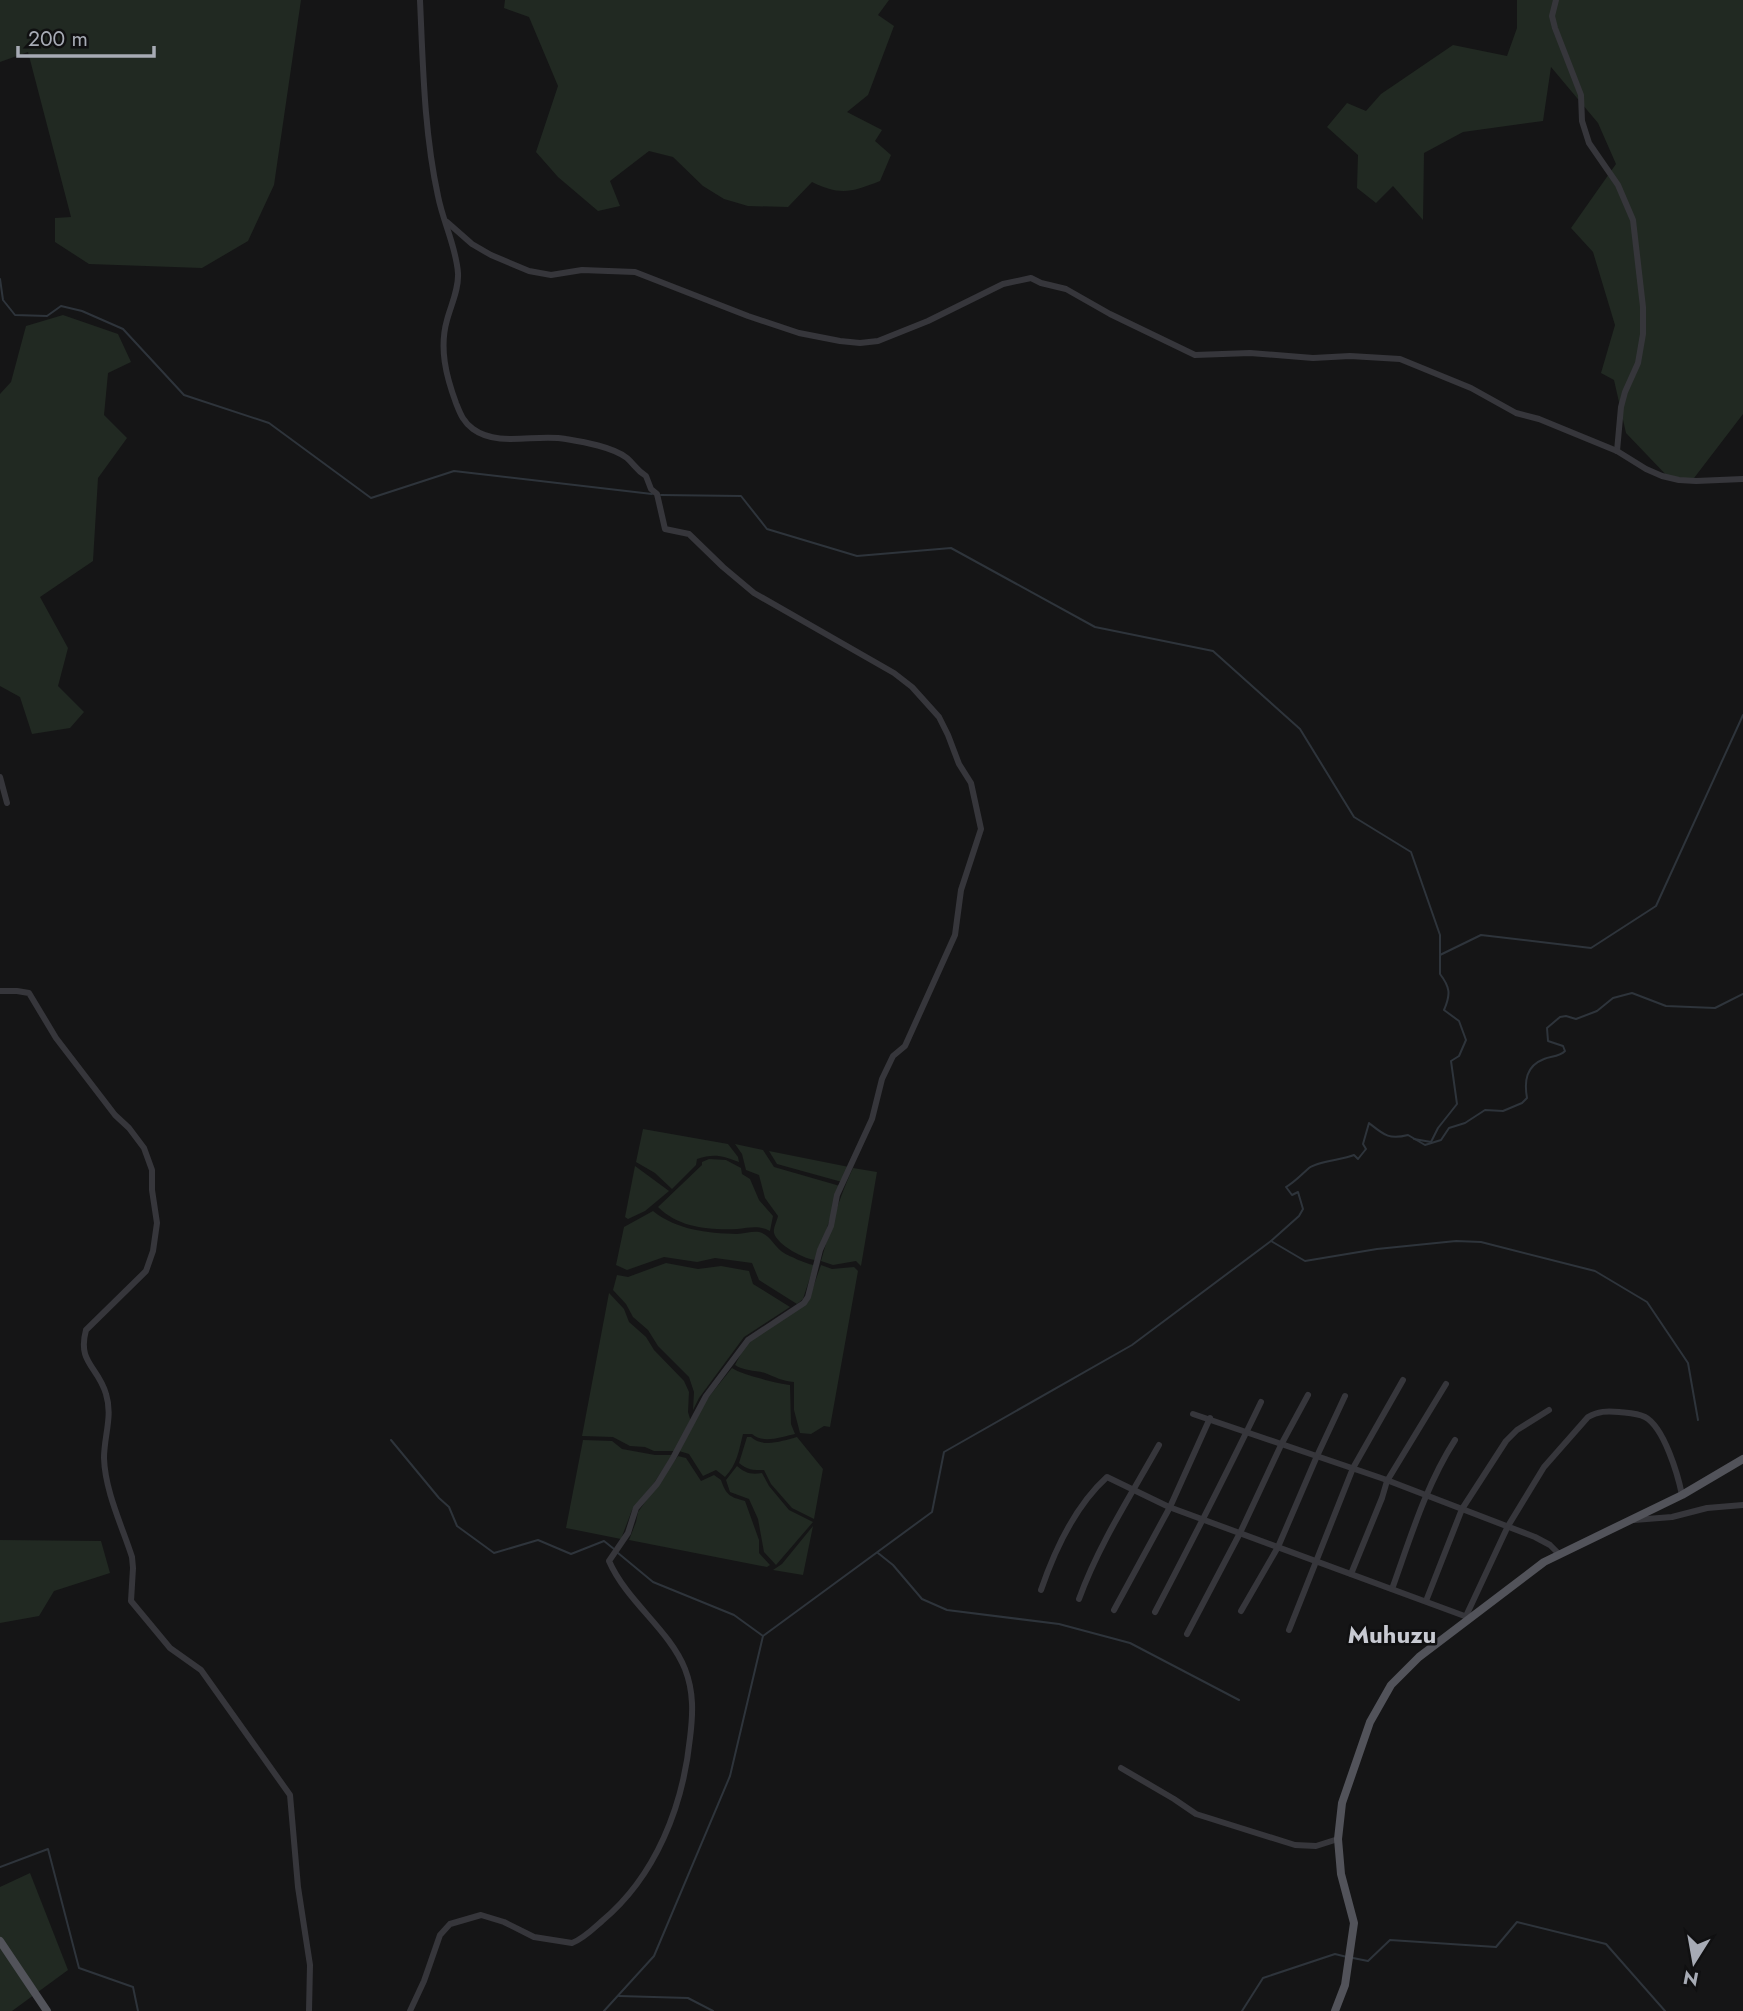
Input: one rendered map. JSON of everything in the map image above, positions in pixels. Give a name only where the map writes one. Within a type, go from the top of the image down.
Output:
[{"type":"main road","points":[[1335,2011],[1345,1985],[1353,1917],[1342,1882],[1338,1839],[1342,1803],[1370,1722],[1382,1697],[1419,1657],[1523,1576],[1559,1554],[1741,1462]]},
{"type":"main road","points":[[0,1941],[47,2011]]},
{"type":"street","points":[[410,2011],[440,1935],[450,1924],[481,1915],[504,1922],[534,1937],[572,1943],[620,1905],[653,1859],[679,1803],[684,1783],[692,1696],[687,1674],[674,1646],[627,1591],[609,1561],[628,1533],[636,1508],[657,1484],[706,1396],[748,1340],[804,1303],[808,1297],[822,1245],[833,1219],[837,1195],[872,1119],[882,1080],[893,1056],[905,1046],[909,1038],[954,934],[961,890],[981,829],[971,783],[959,764],[948,735],[929,704],[894,673],[754,593],[689,534],[665,529],[657,494],[651,489],[646,476],[634,469],[626,457],[566,439],[485,435],[466,422],[450,388],[444,357],[445,330],[458,272],[447,222],[438,199],[428,131],[420,0]]},
{"type":"street","points":[[1556,0],[1552,16],[1581,95],[1582,121],[1589,143],[1618,185],[1633,220],[1643,307],[1643,334],[1638,363],[1621,407],[1617,451]]},
{"type":"street","points":[[447,222],[472,244],[529,271],[551,275],[582,270],[635,272],[799,333],[860,343],[878,341],[928,321],[1003,284],[1031,278],[1041,284],[1066,289],[1110,314],[1195,355],[1250,352],[1313,358],[1371,356],[1400,359],[1471,388],[1516,413],[1539,419],[1617,451],[1646,469],[1679,480],[1743,479]]},
{"type":"street","points":[[0,777],[7,803]]},
{"type":"street","points":[[0,991],[17,990],[29,993],[56,1038],[115,1115],[137,1137],[152,1170],[157,1223],[150,1262],[146,1271],[91,1323],[84,1338],[85,1357],[100,1379],[109,1403],[104,1460],[108,1482],[132,1557],[134,1568],[131,1601],[170,1648],[201,1670],[290,1795],[298,1887],[310,1965],[309,2011]]},
{"type":"street","points":[[1289,1630],[1353,1468],[1404,1380]]},
{"type":"street","points":[[1351,1574],[1387,1480],[1446,1384]]},
{"type":"street","points":[[1187,1634],[1308,1395]]},
{"type":"street","points":[[1241,1611],[1278,1547],[1345,1396]]},
{"type":"street","points":[[1155,1612],[1204,1520],[1261,1402]]},
{"type":"street","points":[[1426,1601],[1462,1509],[1506,1441],[1517,1430],[1549,1410]]},
{"type":"street","points":[[1041,1590],[1060,1542],[1094,1489],[1107,1476],[1170,1507],[1468,1617],[1508,1526],[1544,1467],[1588,1418],[1604,1411],[1633,1413],[1647,1418],[1676,1466],[1682,1494]]},
{"type":"street","points":[[1193,1414],[1387,1480],[1508,1526],[1550,1545],[1559,1554]]},
{"type":"street","points":[[1114,1610],[1170,1507],[1210,1418]]},
{"type":"street","points":[[1392,1589],[1442,1460],[1455,1440]]},
{"type":"street","points":[[1079,1598],[1089,1572],[1159,1445]]},
{"type":"street","points":[[1627,1521],[1672,1517],[1707,1508],[1743,1504]]},
{"type":"street","points":[[1121,1768],[1196,1814],[1209,1819],[1295,1845],[1316,1846],[1338,1839]]},
{"type":"shaded area","points":[[0,0],[301,0],[274,185],[248,241],[202,268],[89,264],[55,242],[55,218],[71,217],[28,52],[0,62]]},
{"type":"shaded area","points":[[505,0],[889,0],[878,15],[894,26],[868,95],[847,112],[882,130],[875,141],[891,155],[880,181],[846,191],[830,189],[812,182],[788,207],[748,206],[724,199],[703,186],[673,157],[649,151],[610,181],[620,206],[598,211],[558,177],[536,152],[558,86],[529,17],[504,8]]},
{"type":"shaded area","points":[[1517,0],[1743,0],[1743,414],[1691,482],[1670,479],[1626,433],[1614,380],[1601,373],[1615,325],[1593,252],[1571,228],[1616,164],[1598,123],[1551,67],[1543,121],[1463,132],[1424,153],[1423,220],[1393,186],[1376,203],[1357,188],[1358,155],[1327,127],[1347,103],[1366,111],[1381,94],[1453,45],[1507,56],[1517,28]]},
{"type":"shaded area","points":[[63,315],[118,334],[131,362],[108,373],[104,415],[127,438],[98,478],[93,561],[40,597],[68,648],[58,686],[84,712],[70,728],[32,734],[20,697],[0,686],[0,394],[11,382],[26,326]]},
{"type":"shaded area","points":[[643,1129],[728,1144],[739,1162],[719,1156],[697,1159],[696,1165],[672,1189],[655,1173],[636,1162]]},
{"type":"shaded area","points":[[735,1144],[763,1150],[774,1167],[840,1186],[817,1260],[806,1258],[776,1238],[774,1231],[778,1216],[765,1198],[759,1175],[746,1170],[742,1154]]},
{"type":"shaded area","points":[[769,1151],[849,1167],[842,1182],[777,1164]]},
{"type":"shaded area","points":[[709,1159],[726,1160],[741,1168],[742,1174],[750,1179],[759,1200],[773,1216],[770,1231],[758,1227],[726,1229],[695,1226],[675,1219],[658,1207],[702,1162]]},
{"type":"shaded area","points":[[635,1166],[669,1191],[645,1211],[628,1219],[625,1217]]},
{"type":"shaded area","points":[[853,1168],[877,1172],[861,1266],[856,1261],[833,1265],[821,1261]]},
{"type":"shaded area","points":[[653,1211],[692,1229],[725,1234],[763,1233],[784,1253],[814,1265],[803,1299],[797,1304],[759,1280],[752,1263],[715,1258],[697,1262],[664,1257],[627,1270],[616,1265],[624,1227]]},
{"type":"shaded area","points":[[666,1263],[698,1269],[721,1266],[749,1271],[753,1284],[790,1307],[744,1337],[693,1410],[694,1392],[689,1377],[658,1346],[648,1330],[633,1317],[626,1304],[613,1290],[617,1275],[628,1277]]},
{"type":"shaded area","points":[[821,1265],[832,1269],[854,1267],[858,1271],[830,1427],[824,1426],[811,1434],[800,1433],[794,1410],[794,1382],[735,1365],[748,1340],[808,1302]]},
{"type":"shaded area","points":[[609,1293],[624,1309],[629,1322],[646,1337],[654,1350],[684,1381],[689,1392],[688,1412],[691,1422],[675,1451],[654,1451],[630,1446],[613,1437],[582,1436]]},
{"type":"shaded area","points":[[732,1368],[790,1385],[791,1424],[795,1434],[761,1439],[752,1434],[743,1434],[735,1462],[725,1477],[716,1470],[703,1476],[689,1454],[679,1451],[703,1404]]},
{"type":"shaded area","points":[[747,1437],[767,1443],[797,1437],[823,1469],[814,1519],[792,1508],[771,1484],[764,1470],[750,1469],[739,1463]]},
{"type":"shaded area","points":[[583,1440],[612,1441],[622,1449],[672,1455],[632,1510],[621,1539],[566,1528]]},
{"type":"shaded area","points":[[678,1456],[686,1458],[701,1481],[714,1475],[721,1480],[729,1495],[745,1501],[759,1540],[759,1553],[770,1565],[767,1567],[629,1540],[638,1512]]},
{"type":"shaded area","points":[[737,1466],[748,1473],[762,1473],[789,1510],[813,1522],[776,1565],[764,1552],[758,1519],[749,1499],[730,1492],[726,1480]]},
{"type":"shaded area","points":[[813,1526],[803,1575],[773,1570],[782,1564]]},
{"type":"shaded area","points":[[0,1540],[101,1541],[110,1573],[54,1591],[39,1616],[0,1623]]},
{"type":"shaded area","points":[[30,1873],[68,1970],[12,2011],[0,2011],[0,1887]]},
{"type":"waterway","points":[[0,279],[3,300],[15,315],[47,316],[61,306],[82,311],[123,329],[184,395],[269,423],[371,498],[454,471],[652,494]]},
{"type":"waterway","points":[[661,495],[741,496],[767,529],[857,556],[951,548],[1095,627],[1213,651],[1300,729],[1354,817],[1411,852],[1440,935],[1440,974],[1448,991],[1444,1010],[1459,1021],[1466,1040],[1459,1056],[1451,1061],[1457,1104],[1438,1128],[1431,1142],[1414,1139]]},
{"type":"waterway","points":[[1440,955],[1481,935],[1591,948],[1656,906],[1743,715]]},
{"type":"waterway","points":[[604,2011],[654,1956],[730,1776],[763,1636],[932,1512],[944,1452],[1132,1345],[1271,1241],[1299,1216],[1303,1209],[1298,1192],[1292,1195],[1286,1187],[1313,1166],[1354,1155],[1358,1159],[1366,1149],[1363,1144],[1369,1123],[1387,1135],[1408,1135],[1425,1145],[1441,1140],[1449,1128],[1465,1123],[1485,1110],[1503,1111],[1527,1098],[1526,1080],[1533,1066],[1565,1051],[1563,1046],[1548,1041],[1547,1028],[1560,1017],[1576,1019],[1597,1011],[1613,998],[1632,993],[1666,1006],[1715,1008],[1743,994]]},
{"type":"waterway","points":[[1271,1241],[1305,1261],[1377,1249],[1456,1241],[1481,1242],[1595,1271],[1647,1302],[1688,1363],[1698,1420]]},
{"type":"waterway","points":[[391,1440],[449,1507],[457,1526],[494,1553],[538,1540],[571,1554],[604,1541],[614,1549]]},
{"type":"waterway","points":[[618,1553],[653,1582],[734,1615],[763,1636]]},
{"type":"waterway","points":[[878,1553],[893,1565],[922,1599],[947,1610],[1059,1624],[1130,1643],[1239,1700]]},
{"type":"waterway","points":[[0,1867],[48,1849],[79,1968],[133,1987],[138,2011]]},
{"type":"waterway","points":[[1353,1958],[1368,1961],[1390,1940],[1496,1947],[1517,1922],[1606,1944],[1665,2011]]},
{"type":"waterway","points":[[1242,2011],[1263,1978],[1335,1954],[1347,1957]]},
{"type":"waterway","points":[[619,1996],[688,1998],[713,2011]]},
{"type":"district","name":"Muhuzu","points":[[1392,1635]]}]
